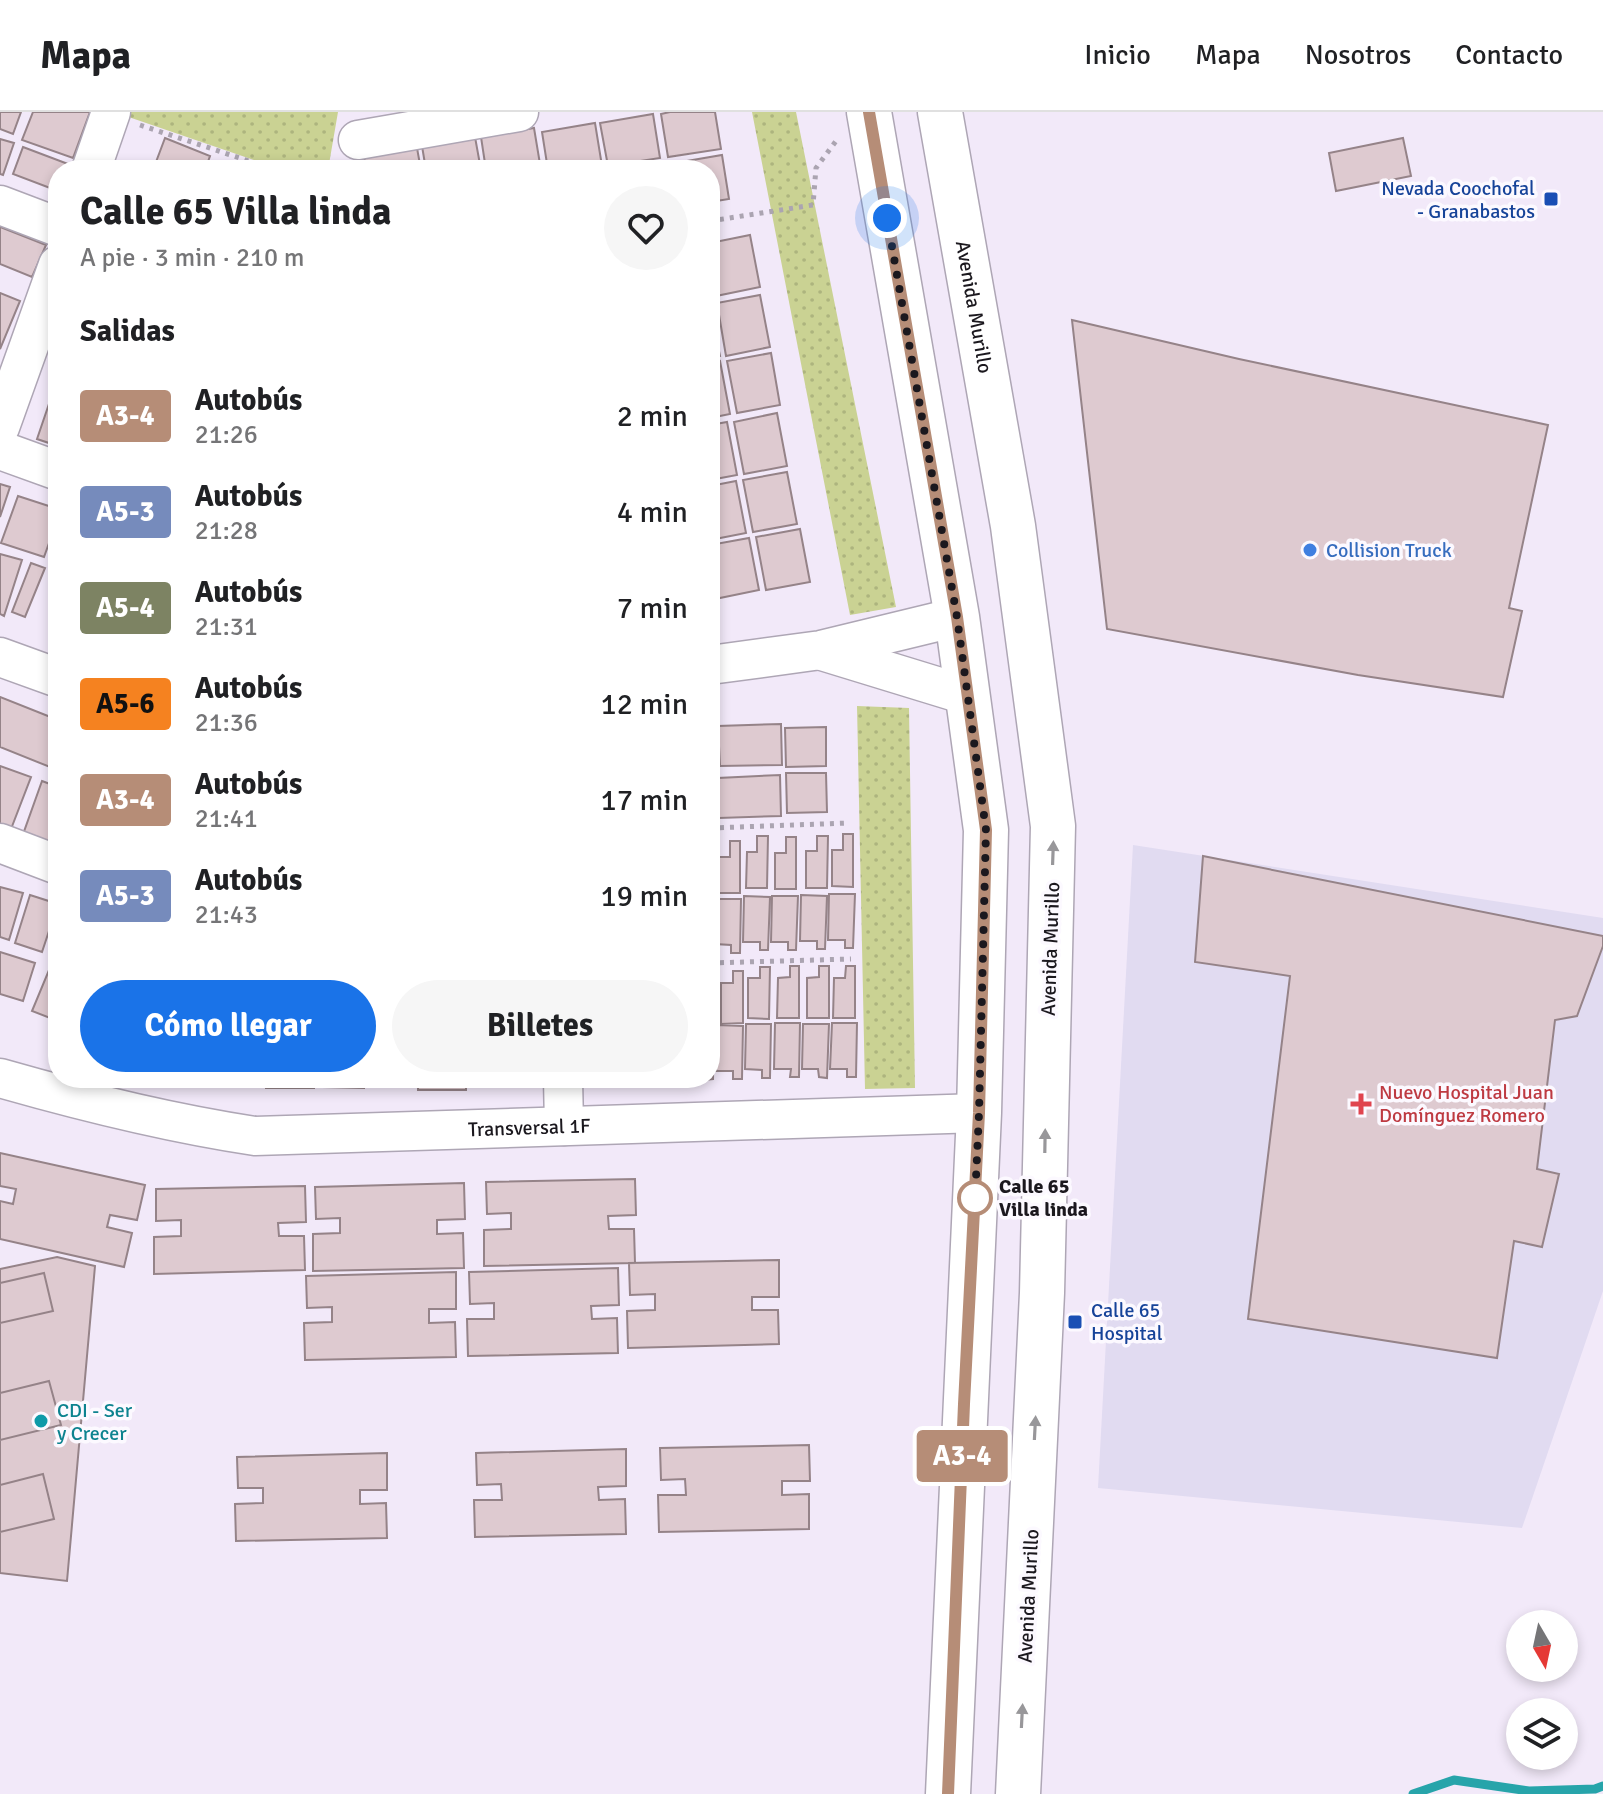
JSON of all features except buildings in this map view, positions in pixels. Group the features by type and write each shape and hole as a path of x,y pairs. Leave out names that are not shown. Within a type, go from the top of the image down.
{"main road":[{"name":"Avenida Murillo","path":"940,112 1013,526 1053,826 1042,1293 1018,1794"},
{"path":"870,119 957,617 986,830 979,1113 948,1794"}],"street":[{"path":"357,141 519,112"},
{"path":"94,160 110,114"},
{"path":"0,205 48,223"},
{"path":"0,427 48,293"},
{"path":"0,450 48,467"},
{"path":"720,664 821,650 957,617"},
{"path":"821,650 969,696"},
{"path":"0,657 48,674"},
{"path":"0,843 48,861"},
{"name":"Transversal 1F","path":"0,1078 48,1085"},
{"path":"563,1088 564,1126"},
{"name":"Transversal 1F","path":"87,1090 205,1129 255,1136 979,1113"}],"path":[{"path":"110,114 246,160"},
{"path":"720,219 813,205 816,168 840,136 870,119"},
{"path":"720,828 849,823"},
{"path":"720,963 851,959"}],"shaded area":[{"name":"Nuevo Hospital Juan Domínguez Romero","path":"1133,845 1603,918 1603,1291 1522,1528 1098,1488"}],"green space":[{"path":"114,112 338,112 330,160 254,160"},
{"path":"752,112 796,112 896,607 850,615"},
{"path":"857,706 909,708 915,1088 865,1089"}],"waterway":[{"path":"1413,1794 1454,1780 1529,1791 1595,1789 1603,1786"}],"bus line":[{"name":"A3-4","path":"869,112 957,617 986,830 979,1113 948,1794"}],"place":[{"name":"Nevada Coochofal - Granabastos","path":"1551,199"},
{"name":"Collision Truck","path":"1310,550"},
{"name":"Nuevo Hospital Juan Domínguez Romero","path":"1361,1104"},
{"name":"Calle 65 Villa linda","path":"975,1198"},
{"name":"Calle 65 Hospital","path":"1075,1322"},
{"name":"CDI - Ser y Crecer","path":"41,1421"}],"route":[{"path":"887,218 957,617 986,830 975,1198"}]}
